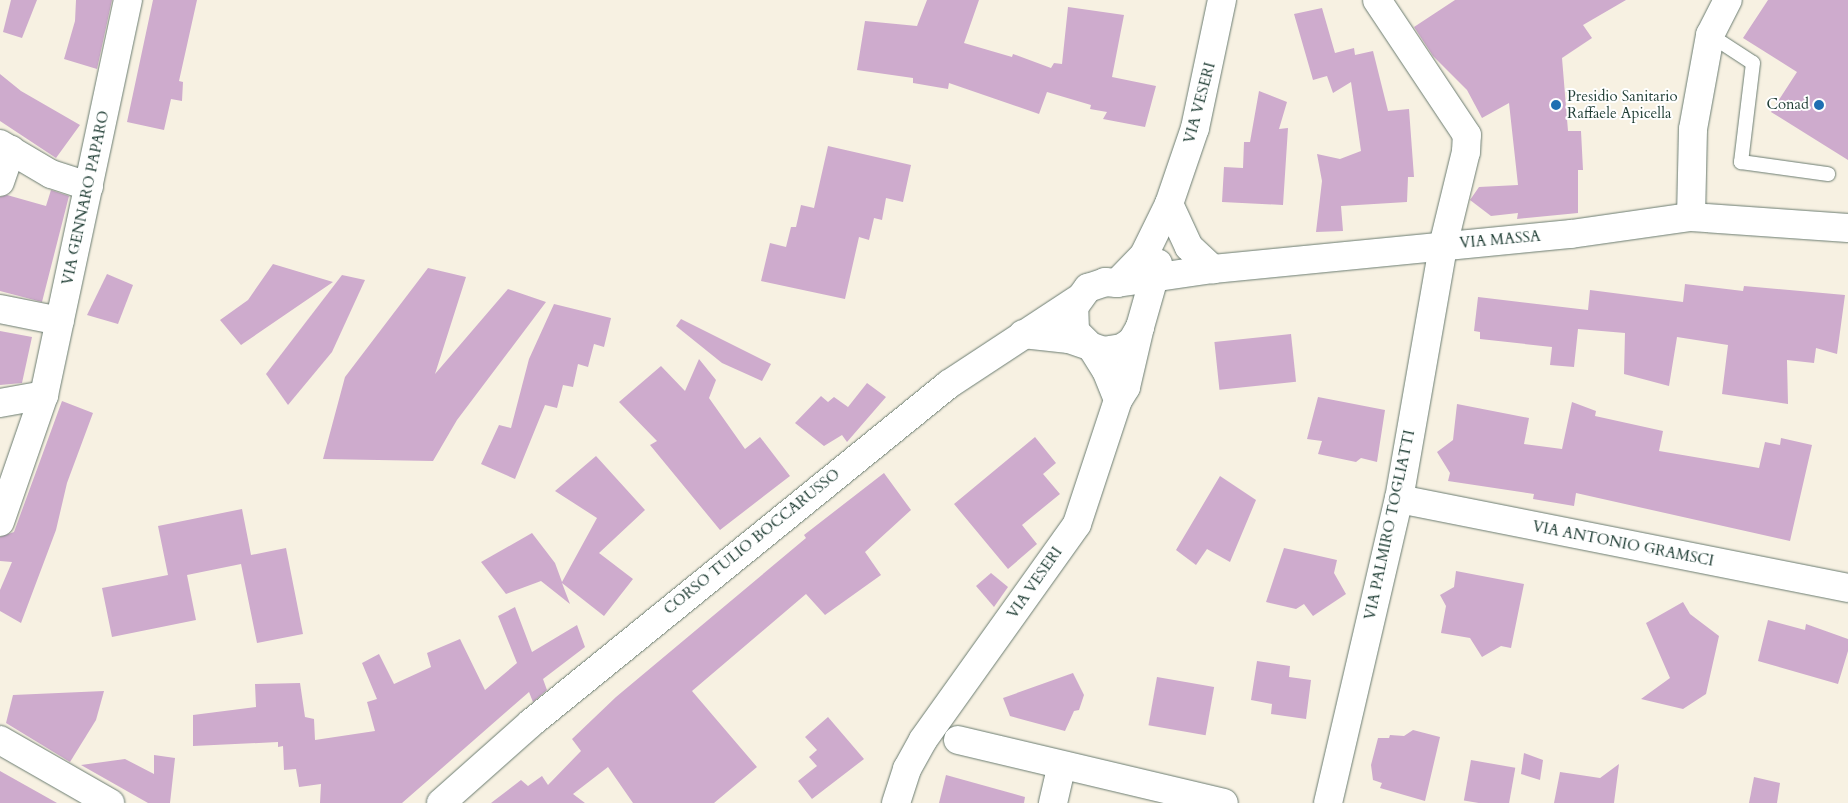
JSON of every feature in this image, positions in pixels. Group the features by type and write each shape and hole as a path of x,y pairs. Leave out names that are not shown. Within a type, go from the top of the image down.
{"street":[{"name":"VIA GENNARO PAPARO","path":"0,522 44,395 128,0"},
{"name":"VIA VESERI","path":"1117,284 1144,255 1169,204 1195,128 1222,0"},
{"name":"VIA PALMIRO TOGLIATTI","path":"1328,803 1399,499 1443,246 1466,152 1466,135 1377,0"},
{"path":"1691,217 1693,129 1710,34 1728,0"},
{"path":"0,182 5,147 51,174 89,186"},
{"path":"1169,204 1189,247 1213,269"},
{"name":"VIA VESERI","path":"896,803 907,769 923,740 1076,524 1118,400 1126,387 1134,361 1141,322 1152,279 1163,249 1169,204"},
{"name":"VIA MASSA","path":"1117,284 1213,269 1571,234 1691,217 1848,228"},
{"path":"1023,334 1069,339 1092,348 1103,351 1122,348 1132,341 1141,322 1132,292 1117,284 1093,285 1078,300 1072,319 1075,331 1092,348 1106,370 1118,400"},
{"name":"CORSO TULIO BOCCARUSSO","path":"441,803 531,723 949,384 1023,334 1078,300"},
{"path":"0,309 60,321"},
{"path":"0,403 44,395"},
{"name":"VIA ANTONIO GRAMSCI","path":"1399,499 1848,588"},
{"path":"0,740 110,803"},
{"path":"958,740 1060,767 1224,803"},
{"path":"1053,803 1060,767"}],"lane":[{"path":"1710,34 1753,63 1741,162 1828,174"}],"building":[{"path":"11,0 37,0 22,38 3,32"},
{"path":"76,0 112,0 97,69 64,59 75,21"},
{"path":"153,0 197,0 179,81 183,82 182,101 171,99 164,130 127,122"},
{"path":"927,0 979,0 964,43 1012,57 1013,54 1051,68 1054,63 1062,64 1068,7 1124,15 1112,77 1156,86 1145,127 1103,119 1107,112 1090,109 1091,105 1047,92 1039,114 949,83 948,89 913,83 913,78 857,70 865,21 917,26"},
{"path":"1455,0 1626,0 1583,25 1592,38 1562,58 1568,131 1581,131 1583,170 1578,170 1578,213 1517,219 1518,213 1491,216 1470,200 1479,187 1518,185 1509,103 1482,118 1467,90 1433,56 1414,27"},
{"path":"1768,0 1848,0 1848,160 1771,112 1797,72 1743,38"},
{"path":"1322,8 1335,53 1354,48 1355,55 1373,51 1388,111 1409,109 1414,177 1408,177 1407,202 1341,206 1343,231 1316,232 1322,181 1317,154 1340,159 1361,151 1351,82 1333,93 1327,76 1313,80 1294,14"},
{"path":"0,74 21,91 80,125 56,158 0,121"},
{"path":"1259,91 1287,102 1279,129 1288,128 1283,205 1222,202 1224,167 1243,168 1244,142 1250,142"},
{"path":"828,146 911,165 903,202 886,198 882,220 874,218 869,240 859,237 845,299 761,281 770,243 786,247 791,227 796,227 801,205 814,208"},
{"path":"51,190 69,196 42,302 0,291 0,197 7,195 46,206"},
{"path":"273,264 333,282 241,345 220,320 248,300"},
{"path":"428,268 466,277 435,374 508,289 546,302 457,420 433,461 323,459 345,377"},
{"path":"107,274 133,285 118,324 87,315"},
{"path":"342,275 365,280 332,352 288,405 266,374"},
{"path":"1685,284 1743,291 1744,286 1845,295 1837,354 1816,348 1814,363 1787,360 1788,404 1722,394 1728,345 1677,337 1669,386 1624,374 1625,333 1578,329 1574,367 1550,365 1552,347 1480,339 1480,332 1474,331 1478,297 1588,310 1590,290 1683,302"},
{"path":"554,304 611,318 604,347 594,344 588,367 578,364 573,387 563,385 557,408 545,405 515,479 481,464 499,425 511,428 529,359"},
{"path":"681,319 771,364 762,381 722,363 676,326"},
{"path":"0,331 32,337 22,383 0,385"},
{"path":"1291,334 1296,382 1219,390 1214,342"},
{"path":"699,359 716,380 709,398 745,449 760,437 790,476 720,530 650,445 657,441 619,402 661,366 685,391"},
{"path":"867,383 886,397 847,442 842,435 824,446 795,423 821,396 828,402 834,397 848,407"},
{"path":"1318,397 1385,410 1377,462 1361,458 1356,462 1318,454 1322,441 1307,439"},
{"path":"62,401 93,413 67,483 56,530 21,623 0,611 0,590 12,562 0,561 0,537 14,532"},
{"path":"1572,402 1596,411 1595,416 1663,431 1659,451 1759,468 1765,442 1780,445 1781,438 1812,445 1790,541 1576,493 1574,506 1533,499 1534,494 1448,481 1450,473 1437,452 1453,440 1457,404 1529,418 1524,444 1562,449"},
{"path":"1035,437 1056,463 1043,474 1060,494 1022,525 1037,544 1008,569 954,504"},
{"path":"596,456 645,510 599,553 633,579 604,616 562,583 570,604 541,581 506,594 481,562 532,533 555,563 562,582 597,518 555,491"},
{"path":"884,473 911,510 865,552 881,575 825,615 806,594 692,691 757,767 714,803 633,803 608,767 573,794 585,803 491,803 521,780 528,786 542,776 548,785 581,751 572,739 616,697 806,538 804,535"},
{"path":"1220,476 1256,500 1230,562 1207,549 1196,565 1176,550"},
{"path":"242,509 251,555 286,548 303,634 257,643 241,564 187,575 196,620 112,637 102,588 168,575 158,526"},
{"path":"1284,548 1337,560 1334,573 1346,594 1313,616 1304,604 1296,609 1266,602"},
{"path":"1456,571 1524,584 1511,648 1501,646 1482,657 1470,638 1441,633 1446,606 1440,595 1454,587"},
{"path":"991,573 1008,587 994,607 976,586"},
{"path":"1683,602 1690,614 1719,636 1706,694 1683,709 1641,699 1670,678 1646,623"},
{"path":"515,607 532,652 577,625 585,647 543,679 547,690 533,702 529,692 402,803 320,803 321,784 299,787 296,769 284,770 283,746 278,747 278,742 193,746 193,715 256,707 255,684 300,683 305,717 314,719 315,740 375,731 367,702 377,699 362,663 379,654 394,684 431,667 427,653 460,639 485,690 517,663 498,616"},
{"path":"1768,620 1805,630 1806,624 1848,639 1848,651 1838,684 1758,661"},
{"path":"1257,661 1290,666 1289,677 1311,680 1306,719 1271,714 1272,704 1251,700"},
{"path":"1073,673 1084,695 1079,710 1074,711 1065,731 1010,716 1003,698"},
{"path":"1157,677 1214,687 1206,735 1148,725"},
{"path":"104,691 96,720 70,762 6,723 13,695"},
{"path":"828,717 864,759 812,799 798,781 817,766 809,757 817,750 805,737"},
{"path":"1413,730 1440,737 1425,801 1380,788 1382,783 1373,780 1371,765 1378,738 1389,738 1390,735 1404,736"},
{"path":"1524,753 1543,760 1540,780 1521,774"},
{"path":"154,755 175,758 170,803 148,803 81,765 125,759 154,774"},
{"path":"1471,760 1515,768 1509,803 1479,803 1464,800"},
{"path":"1619,764 1614,803 1554,803 1560,772 1600,778"},
{"path":"0,771 57,803 0,803"},
{"path":"946,775 1025,797 1024,803 939,803"},
{"path":"1754,777 1780,783 1777,803 1749,803"}],"place":[{"name":"Presidio Sanitario Raffaele Apicella","path":"1556,105"},
{"name":"Conad","path":"1819,105"}]}
